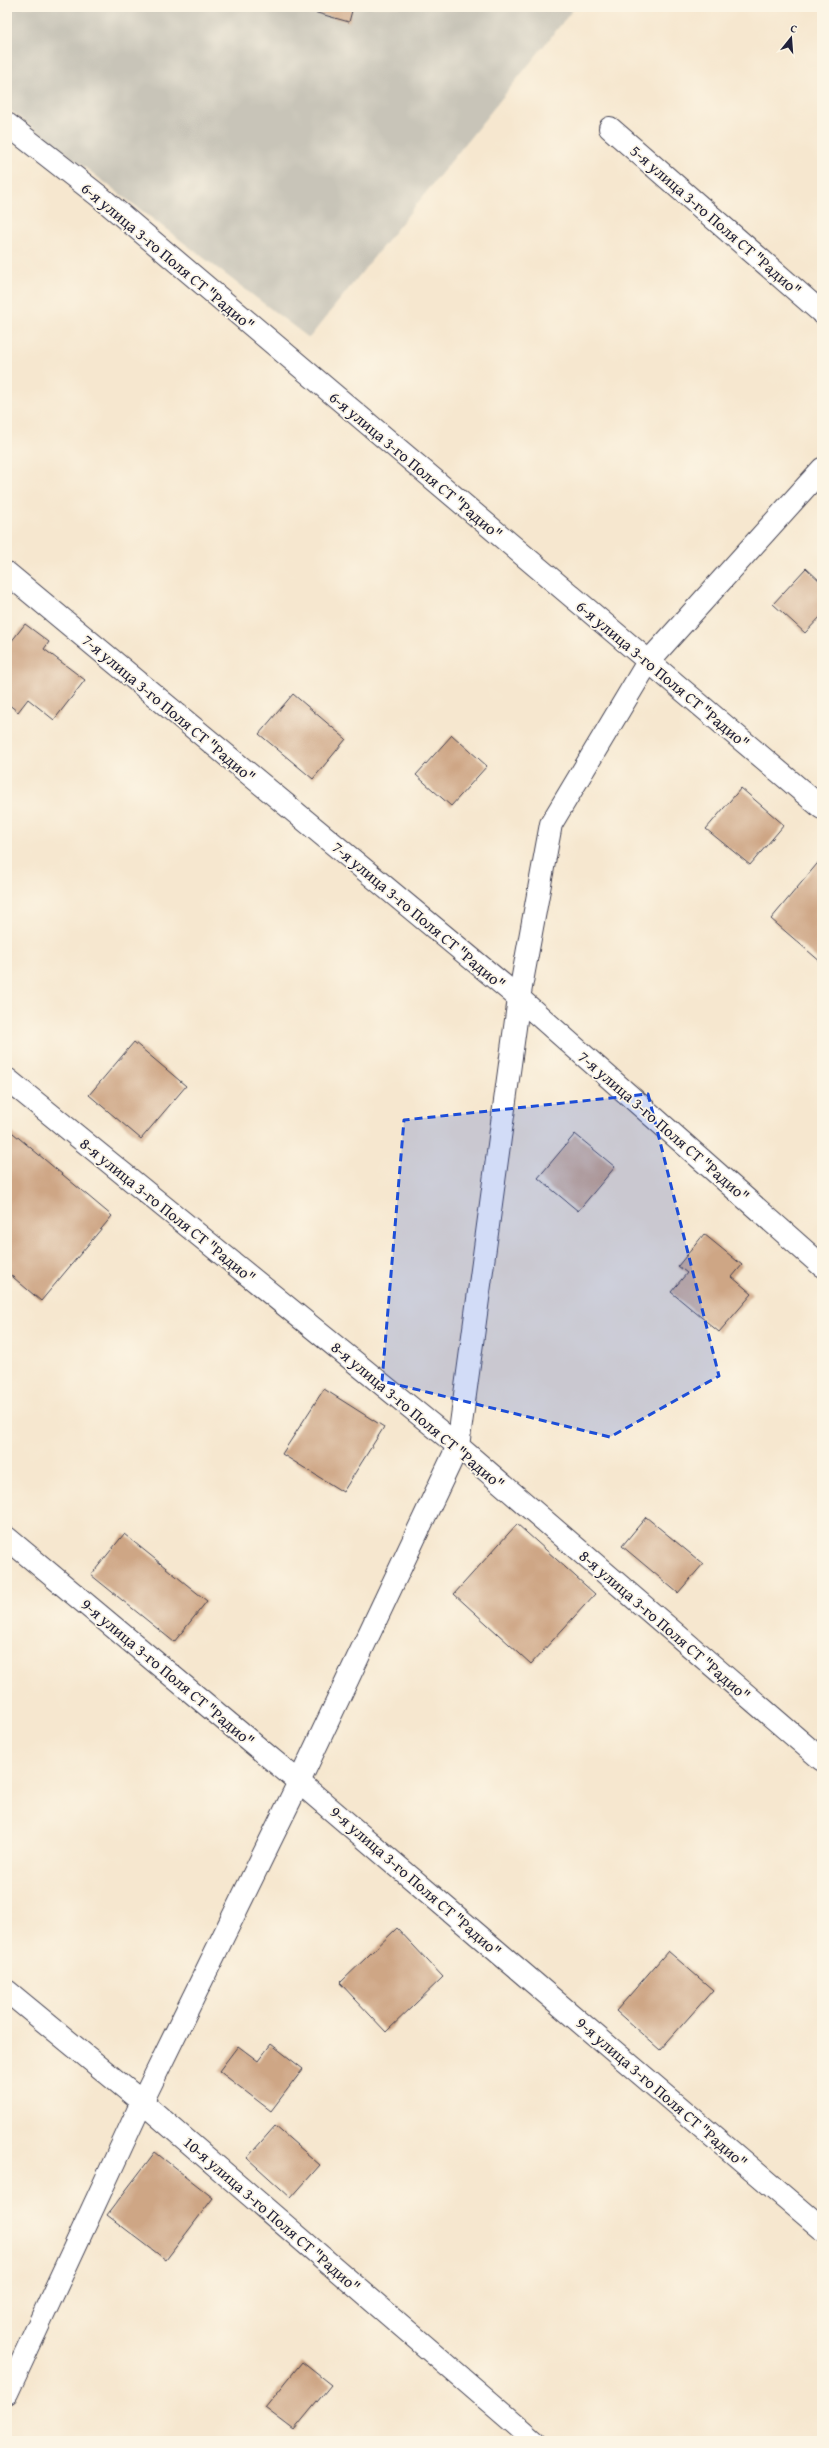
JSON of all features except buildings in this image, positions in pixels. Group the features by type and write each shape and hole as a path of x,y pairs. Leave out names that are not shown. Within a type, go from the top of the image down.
{"street":[{"name":"6-я улица 3-го Поля СТ \"Радио\"","path":"7,124 105,201 822,808"},
{"name":"5-я улица 3-го Поля СТ \"Радио\"","path":"610,128 822,312"},
{"path":"7,2393 142,2102 299,1782 458,1446 519,998 551,824 648,662 822,469"},
{"name":"7-я улица 3-го Поля СТ \"Радио\"","path":"7,573 519,998 822,1266"},
{"name":"8-я улица 3-го Поля СТ \"Радио\"","path":"7,1079 458,1446 822,1760"},
{"name":"9-я улица 3-го Поля СТ \"Радио\"","path":"7,1538 299,1782 822,2229"},
{"name":"10-я улица 3-го Поля СТ \"Радио\"","path":"7,1991 142,2102 535,2441"}],"highlighted area":[{"path":"648,1094 719,1376 610,1437 382,1381 404,1120"}],"shaded area":[{"path":"7,7 575,7 309,338 7,108"}]}
